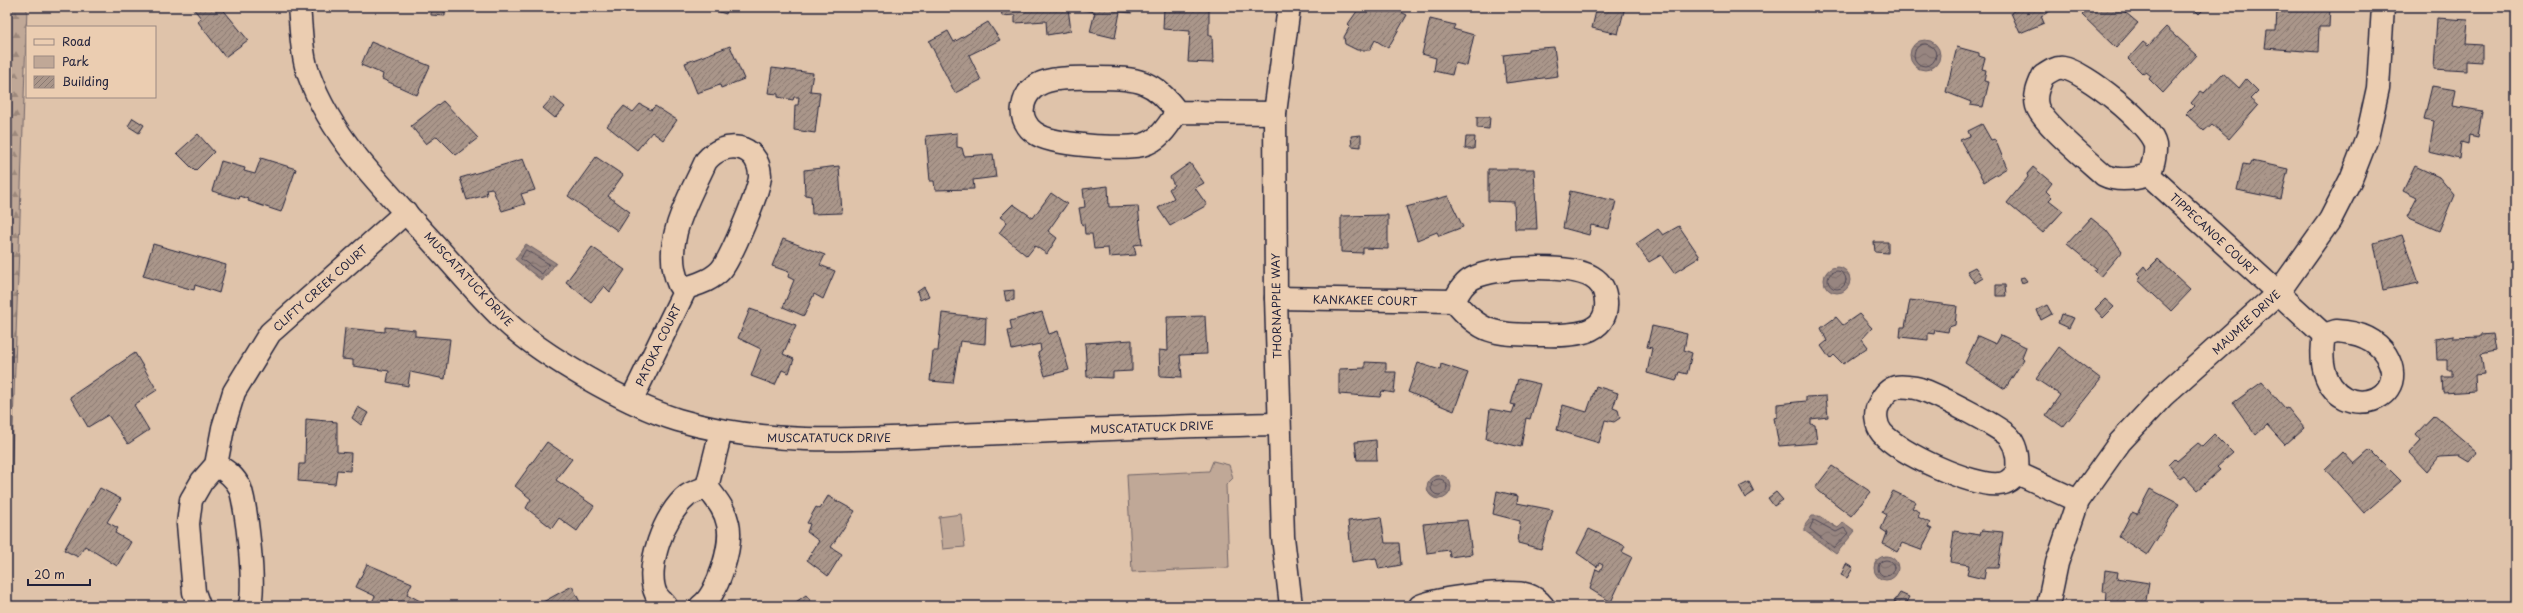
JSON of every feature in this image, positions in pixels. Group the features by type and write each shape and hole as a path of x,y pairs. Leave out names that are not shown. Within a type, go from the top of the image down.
{"street":[{"name":"MUSCATATUCK DRIVE","path":"299,7 306,64 329,118 352,150 503,319 566,365 631,401 676,419 721,431 762,437 803,439 887,438 1104,428 1278,424"},
{"name":"THORNAPPLE WAY","path":"1289,7 1275,113 1278,424 1283,537 1291,606"},
{"name":"MAUMEE DRIVE","path":"2048,606 2057,563 2078,501 2120,442 2163,396 2278,293 2330,220 2351,179 2367,138 2378,88 2383,7"},
{"path":"2061,68 2074,71 2087,78 2150,133 2154,145 2155,159 2149,175 2127,179 2110,178 2104,175 2049,123 2037,107 2036,98 2043,76 2061,68"},
{"path":"1067,78 1108,78 1136,80 1149,84 1166,97 1177,112 1166,130 1157,138 1143,145 1103,146 1058,143 1045,139 1034,133 1026,123 1022,112 1025,96 1034,86 1067,78"},
{"path":"1177,112 1275,113"},
{"path":"738,146 747,149 754,156 758,167 759,183 726,263 710,278 686,288 679,285 675,276 672,249 675,232 703,167 711,155 718,150 738,146"},
{"name":"TIPPECANOE COURT","path":"2149,175 2324,335"},
{"name":"CLIFTY CREEK COURT","path":"216,465 223,428 234,392 270,333 406,212"},
{"path":"1572,270 1583,272 1599,283 1605,290 1607,309 1605,317 1595,326 1577,334 1494,333 1473,322 1454,301 1460,289 1472,278 1494,271 1572,270"},
{"name":"PATOKA COURT","path":"631,401 686,288"},
{"name":"KANKAKEE COURT","path":"1276,298 1454,301"},
{"path":"1896,387 1920,389 2002,430 2010,438 2016,451 2017,473 2001,484 1977,483 1958,477 1891,442 1881,431 1877,423 1878,406 1888,392 1896,387"},
{"path":"707,488 721,431"},
{"path":"200,606 194,592 188,524 191,500 202,481 216,465 231,474 244,500 253,589 249,606"},
{"path":"2017,473 2078,501"},
{"path":"666,606 656,594 655,589 654,572 658,541 664,525 687,496 707,488"},
{"path":"701,606 712,596 718,583 724,564 729,526 723,508 707,488"},
{"path":"1420,606 1474,596 1520,593 1530,595 1543,606"}],"green space":[{"path":"7,7 27,7 26,26 7,606"},
{"path":"1213,461 1229,465 1233,478 1226,485 1229,568 1132,572 1127,475 1209,471"},
{"path":"961,514 965,547 943,549 939,517"}],"water":[{"path":"1925,40 1936,44 1940,55 1936,66 1925,70 1914,66 1910,55 1914,44"},
{"path":"526,244 556,263 542,281 515,259"},
{"path":"1837,267 1846,271 1850,280 1846,289 1837,293 1828,289 1824,280 1828,271"},
{"path":"1439,475 1448,478 1451,487 1448,496 1439,499 1430,496 1427,487 1430,478"},
{"path":"1812,516 1819,516 1838,528 1843,522 1855,531 1836,554 1805,531 1805,525"},
{"path":"1886,556 1894,560 1898,568 1894,576 1886,580 1878,576 1874,568 1878,560"}],"building":[{"path":"192,7 221,7 248,40 225,57 198,22 201,18"},
{"path":"431,7 445,7 445,16 431,15"},
{"path":"713,7 728,7 726,14 713,10"},
{"path":"1001,7 1053,7 1053,10 1068,8 1071,31 1047,35 1046,21 1015,23 1015,15 1002,16"},
{"path":"1083,7 1147,7 1147,10 1133,8 1132,13 1120,12 1115,38 1090,32 1095,12 1083,10"},
{"path":"1164,7 1209,7 1209,36 1212,36 1213,63 1188,62 1190,31 1163,29"},
{"path":"1360,7 1391,7 1407,15 1388,48 1375,40 1370,50 1357,50 1345,44 1344,37 1350,26 1348,24"},
{"path":"1597,7 1625,7 1618,34 1592,28"},
{"path":"2015,7 2058,7 2041,16 2044,23 2020,33 2011,13 2015,10"},
{"path":"2090,7 2119,7 2138,23 2116,48 2082,15"},
{"path":"2192,7 2206,7 2199,14"},
{"path":"2277,7 2330,7 2329,27 2319,27 2318,52 2265,48 2267,31 2276,31"},
{"path":"2437,18 2468,20 2466,44 2482,45 2482,62 2466,61 2466,71 2434,69"},
{"path":"1430,19 1455,25 1453,29 1474,35 1467,66 1455,63 1452,75 1434,71 1436,58 1422,54"},
{"path":"988,22 1000,40 969,55 981,80 955,93 929,41 948,31 954,42"},
{"path":"2166,27 2197,55 2163,93 2149,79 2151,76 2146,72 2143,74 2128,59 2143,42 2148,46"},
{"path":"371,42 430,66 417,95 382,79 383,74 361,65"},
{"path":"730,46 744,79 721,88 720,85 697,93 685,63"},
{"path":"1554,47 1558,76 1506,83 1503,55 1528,52 1528,49"},
{"path":"1957,47 1979,53 1979,56 1985,58 1982,69 1986,70 1984,81 1989,82 1983,107 1970,105 1971,102 1946,92"},
{"path":"772,68 813,73 810,91 820,92 815,133 794,130 795,105 798,105 799,97 794,97 793,100 778,97 778,94 768,93"},
{"path":"2223,73 2239,88 2246,79 2258,91 2250,99 2258,106 2229,139 2212,124 2204,131 2186,114 2194,106 2191,103 2201,91 2204,93"},
{"path":"2432,86 2456,90 2453,106 2482,111 2478,137 2469,135 2468,144 2461,142 2459,159 2429,152 2434,121 2424,119"},
{"path":"553,97 565,107 555,118 543,108"},
{"path":"443,101 478,138 456,155 437,136 426,144 411,126"},
{"path":"640,104 651,110 655,106 677,120 663,140 652,132 637,150 607,126 624,106 633,112"},
{"path":"1477,117 1490,117 1489,129 1477,128"},
{"path":"133,118 144,125 139,133 128,126"},
{"path":"1982,124 1991,140 1995,139 2007,168 1984,182 1960,140 1970,136 1968,131"},
{"path":"957,133 957,147 962,148 964,156 993,154 996,177 973,180 974,189 935,190 934,181 930,181 926,136"},
{"path":"198,134 214,152 195,171 177,153"},
{"path":"1361,135 1361,147 1352,146 1351,136"},
{"path":"1466,137 1475,137 1474,149 1465,149"},
{"path":"596,157 623,175 608,196 630,212 618,231 568,196"},
{"path":"261,158 296,169 281,212 248,201 249,199 240,196 239,199 212,191 221,161 245,168 244,171 255,174"},
{"path":"523,159 535,190 521,194 525,204 502,211 492,188 486,189 487,195 467,200 460,178"},
{"path":"2252,161 2288,169 2281,199 2237,190 2243,164 2250,165"},
{"path":"1190,163 1204,183 1195,188 1207,205 1170,226 1158,208 1174,198 1169,189 1174,185 1170,177"},
{"path":"839,166 842,213 812,214 811,196 805,195 804,170"},
{"path":"2415,166 2439,177 2454,195 2439,231 2407,217 2417,198 2403,191"},
{"path":"2033,167 2052,183 2046,191 2052,197 2049,200 2063,211 2043,233 2007,203 2028,177 2027,174"},
{"path":"1488,169 1534,169 1537,229 1515,229 1514,202 1488,201"},
{"path":"1108,186 1109,207 1138,206 1142,244 1134,245 1136,255 1109,257 1108,248 1094,249 1092,234 1085,234 1084,224 1082,225 1079,208 1085,207 1083,189"},
{"path":"1570,191 1616,201 1609,229 1591,225 1589,235 1563,228"},
{"path":"1051,193 1067,204 1048,231 1057,238 1047,254 1035,246 1027,256 999,233 1007,222 1000,217 1013,204 1033,218"},
{"path":"1448,196 1463,227 1439,236 1437,232 1417,240 1406,207"},
{"path":"1388,215 1388,249 1363,248 1363,253 1341,252 1341,216"},
{"path":"2091,218 2106,230 2122,251 2100,277 2094,271 2096,268 2067,244"},
{"path":"1679,226 1700,257 1674,273 1661,255 1649,262 1636,244 1658,229 1663,235"},
{"path":"2402,235 2419,283 2383,290 2374,243"},
{"path":"783,239 825,255 820,265 835,271 823,299 814,294 804,316 783,307 794,280 788,277 789,272 772,266"},
{"path":"1874,242 1888,242 1888,253 1875,252"},
{"path":"153,244 226,265 219,293 195,285 194,290 143,276"},
{"path":"592,247 625,270 610,292 604,286 591,302 566,282"},
{"path":"2158,259 2191,290 2171,311 2138,280 2141,278 2137,274 2144,266 2147,270"},
{"path":"1975,267 1983,278 1975,283 1967,271"},
{"path":"2024,277 2027,281 2022,283 2020,278"},
{"path":"1996,285 2005,285 2006,296 1996,296"},
{"path":"924,287 929,296 920,300 917,292"},
{"path":"1014,290 1014,300 1006,301 1004,291"},
{"path":"2105,299 2114,307 2103,318 2095,309"},
{"path":"1910,300 1957,306 1955,325 1949,327 1948,332 1935,330 1934,334 1928,333 1928,340 1900,337 1901,327 1905,327"},
{"path":"2047,305 2052,314 2041,320 2037,310"},
{"path":"750,309 796,325 783,354 794,359 789,373 782,370 775,385 751,376 761,349 738,338"},
{"path":"1042,312 1049,334 1058,331 1069,370 1045,376 1038,353 1041,351 1040,344 1012,350 1008,331 1012,330 1010,321"},
{"path":"942,313 986,318 985,344 960,341 953,383 930,381 933,351 938,351"},
{"path":"1859,314 1872,328 1862,339 1868,347 1843,364 1834,355 1830,359 1821,346 1827,341 1821,328 1836,317 1843,325"},
{"path":"2061,314 2074,318 2069,328 2058,323"},
{"path":"1205,316 1207,354 1180,355 1182,377 1160,376 1159,350 1168,351 1167,317"},
{"path":"1652,326 1687,334 1684,350 1692,353 1687,374 1679,372 1676,381 1647,373 1652,348 1647,347"},
{"path":"385,327 415,330 415,336 450,339 445,379 410,372 408,386 387,382 389,371 353,366 353,360 342,359 345,328 385,332"},
{"path":"2493,334 2496,351 2481,354 2484,374 2475,375 2476,391 2443,393 2442,377 2452,377 2452,370 2447,370 2447,360 2437,360 2436,338 2453,335 2453,338 2480,337 2480,335"},
{"path":"2001,335 2026,347 2022,357 2024,359 2005,389 1965,363 1978,336 1996,344"},
{"path":"1132,340 1132,371 1113,372 1113,378 1087,377 1085,343"},
{"path":"2059,347 2101,379 2063,427 2046,415 2060,395 2036,379"},
{"path":"135,353 157,390 134,405 149,430 128,444 108,415 88,427 70,397"},
{"path":"1365,362 1386,363 1386,372 1396,372 1394,393 1382,391 1380,397 1339,394 1339,369 1365,368"},
{"path":"1418,363 1440,370 1441,364 1468,373 1454,411 1408,392"},
{"path":"1518,379 1540,384 1530,419 1526,418 1521,447 1486,439 1490,409 1512,413 1515,405 1511,404"},
{"path":"2262,382 2285,408 2287,407 2304,428 2285,445 2267,425 2256,435 2233,403"},
{"path":"1596,386 1618,393 1613,408 1618,410 1620,418 1614,422 1605,420 1599,443 1557,430 1563,405 1587,412"},
{"path":"1826,396 1828,417 1811,419 1811,424 1815,425 1817,443 1779,446 1774,418 1777,417 1777,404 1806,401 1806,397"},
{"path":"358,407 368,413 361,425 352,418"},
{"path":"2434,415 2477,452 2469,462 2459,456 2439,457 2427,472 2409,453 2421,440 2416,434"},
{"path":"306,419 337,422 337,452 351,453 350,471 337,470 335,484 298,481 299,464 305,464"},
{"path":"2214,434 2233,453 2217,467 2220,470 2197,490 2184,476 2180,479 2169,465 2175,459 2177,461 2198,443 2202,446"},
{"path":"1376,440 1377,460 1357,460 1355,442"},
{"path":"547,442 572,459 556,480 594,506 577,531 559,518 552,528 526,508 531,499 515,486"},
{"path":"2370,450 2401,481 2364,513 2325,469 2343,452 2354,464"},
{"path":"1832,466 1871,492 1851,516 1815,488"},
{"path":"1749,482 1754,492 1745,498 1739,487"},
{"path":"100,488 121,499 107,522 118,528 115,533 131,542 117,566 85,546 78,557 64,550"},
{"path":"2150,489 2179,504 2147,555 2119,537 2132,512 2137,514"},
{"path":"1497,491 1518,496 1517,503 1553,510 1541,549 1518,543 1520,521 1493,514"},
{"path":"1893,491 1916,502 1912,508 1920,512 1918,517 1930,523 1928,527 1932,529 1921,550 1902,543 1897,552 1883,544 1887,533 1881,529 1887,515 1882,512"},
{"path":"1776,492 1783,500 1774,506 1768,498"},
{"path":"828,496 855,511 831,547 842,554 828,576 807,560 819,541 807,532 810,524 807,523 816,507 820,509"},
{"path":"1381,517 1385,543 1399,543 1401,565 1379,569 1376,558 1352,562 1348,521"},
{"path":"1467,520 1472,554 1450,557 1449,550 1427,553 1423,524"},
{"path":"1589,529 1625,546 1622,552 1632,557 1611,602 1590,589 1596,569 1600,571 1603,565 1599,563 1597,567 1577,553"},
{"path":"1982,530 2003,532 1998,568 1986,568 1984,579 1967,575 1969,565 1950,562 1954,531 1980,535"},
{"path":"367,564 412,583 407,594 420,601 418,606 370,606 375,596 356,587"},
{"path":"1846,564 1853,568 1847,578 1841,575"},
{"path":"2105,570 2118,572 2117,578 2149,583 2145,606 2106,606 2107,592 2103,592"},
{"path":"572,586 582,606 545,606 543,602"},
{"path":"1900,593 1909,597 1904,606 1894,602"},
{"path":"806,595 815,606 790,606"}]}
